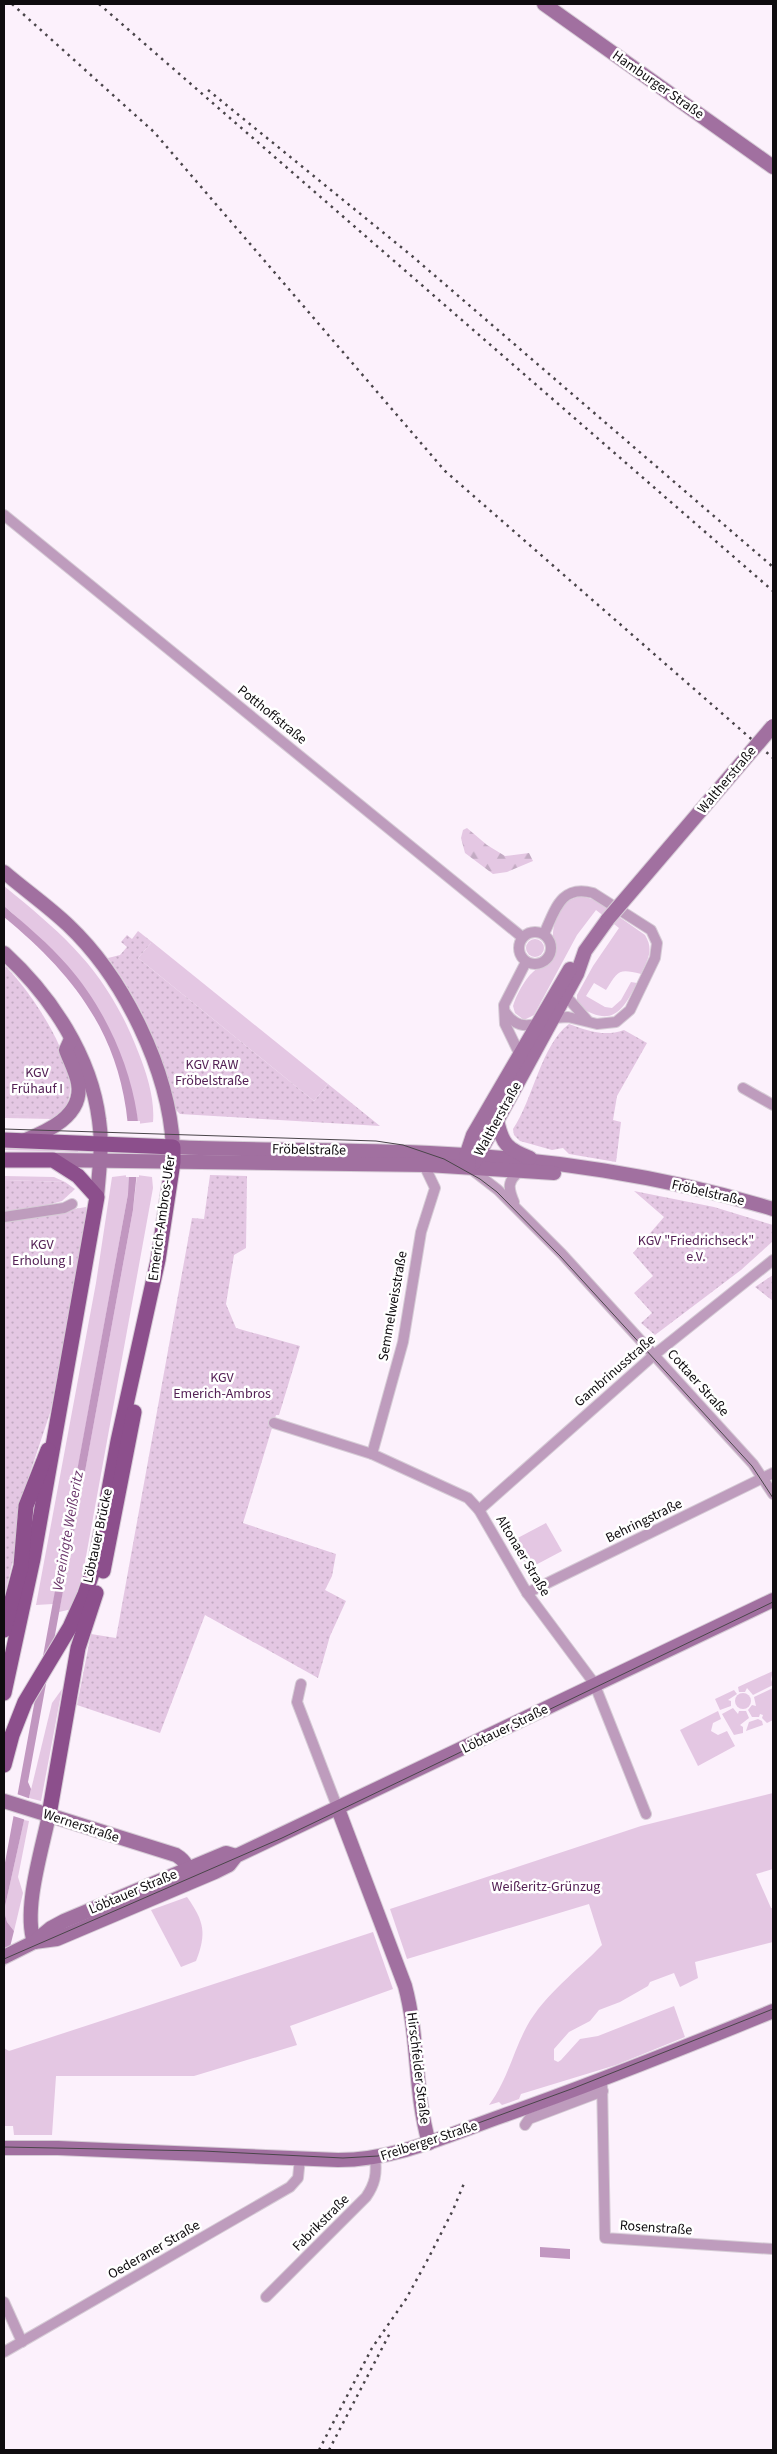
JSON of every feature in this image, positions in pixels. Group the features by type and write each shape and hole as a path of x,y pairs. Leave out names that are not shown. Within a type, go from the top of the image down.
{"main road":[{"name":"Hamburger Straße","path":"544,4 773,167"},
{"name":"Waltherstraße","path":"471,1160 476,1129 569,970 586,951 608,919 773,726"},
{"name":"Emerich-Ambros-Ufer","path":"4,872 68,925 110,977 147,1039 165,1092 173,1155 158,1260 138,1351"},
{"name":"Waltherstraße","path":"471,1160 497,1120 566,996 586,951"},
{"path":"4,953 39,990 71,1039 83,1064 94,1096 106,1152 33,1559 4,1693"},
{"path":"23,1141 56,1126 69,1113 74,1103 78,1084 66,1050 71,1039"},
{"path":"497,1120 504,1143 517,1153 541,1162"},
{"name":"Fröbelstraße","path":"4,1140 106,1152 424,1165 471,1160 520,1171 612,1174"},
{"name":"Fröbelstraße","path":"4,1160 53,1160 106,1152"},
{"name":"Fröbelstraße","path":"173,1155 541,1162 567,1165 710,1192 773,1209"},
{"path":"53,1160 78,1176 97,1197"},
{"path":"34,1942 30,1929 30,1907 43,1813 78,1648 106,1563 139,1390 138,1351"},
{"name":"Löbtauer Brücke","path":"4,1765 16,1724 26,1702 70,1627 89,1583 97,1553 138,1351"},
{"path":"4,1630 21,1566 26,1506 41,1464 55,1438"},
{"name":"Löbtauer Straße","path":"34,1942 57,1939 188,1876 229,1865 236,1856 773,1600"},
{"name":"Wernerstraße","path":"4,1801 158,1851 167,1852 184,1860 188,1876"},
{"name":"Hirschfelder Straße","path":"338,1809 405,1986 413,2016 420,2104 429,2143"},
{"path":"158,1851 173,1876 188,1876"},
{"name":"Löbtauer Straße","path":"9,1954 34,1942 57,1924 173,1876"},
{"name":"Freiberger Straße","path":"4,2148 58,2148 338,2160 375,2158 429,2143 603,2086 773,2011"}],"street":[{"name":"Potthoffstraße","path":"4,515 522,937"},
{"path":"544,934 564,897 578,890 593,893 646,927 655,936 658,950 630,1010 616,1022 608,1024 568,1017 553,1018"},
{"path":"532,931 544,934 550,943 550,954 547,959 537,964 526,962 519,953 519,942 522,937 532,931"},
{"path":"520,1055 505,1024 505,1012 508,996 526,962"},
{"path":"566,996 588,1021"},
{"path":"505,1012 509,1018 522,1026 539,1023"},
{"path":"743,1088 773,1105"},
{"name":"Cottaer Straße","path":"471,1160 768,1475 773,1494"},
{"name":"Semmelweisstraße","path":"372,1454 403,1342 421,1232 435,1188 424,1165"},
{"name":"Cottaer Straße","path":"516,1208 508,1189 509,1183 520,1171"},
{"path":"4,1217 64,1208 72,1204"},
{"name":"Gambrinusstraße","path":"479,1510 654,1354 773,1260"},
{"name":"Altonaer Straße","path":"274,1423 372,1454 468,1498 479,1510 527,1593 595,1686 646,1814"},
{"name":"Behringstraße","path":"527,1593 768,1475"},
{"path":"301,1684 296,1702 338,1809"},
{"path":"526,2125 529,2119 603,2086"},
{"name":"Rosenstraße","path":"603,2086 605,2238 773,2249"},
{"name":"Oederaner Straße","path":"4,2352 290,2187 298,2178 300,2158"},
{"name":"Fabrikstraße","path":"266,2297 366,2198 373,2186 376,2174 375,2158"},
{"path":"4,2302 22,2342"}],"green space":[{"path":"467,828 487,845 505,856 529,853 533,861 507,872 493,874 465,853 461,838 463,830"},
{"path":"4,886 67,941 100,979 114,1001 127,1026 145,1070 152,1096 153,1122 137,1124 137,1115 127,1080 104,1022 74,975 31,930 4,906"},
{"path":"582,896 595,900 645,935 650,950 641,974 623,971 616,975 606,990 594,983 586,996 605,1007 612,1008 621,1000 631,982 637,983 626,1003 613,1014 606,1016 598,1015 588,1012 577,1005 577,995 593,966 619,928 596,910 577,935 534,1015 524,1020 515,1013 513,1006 518,993 530,975 551,959 554,950 553,929 560,910 569,901"},
{"name":"KGV RAW Fröbelstraße","path":"138,931 152,942 138,958 314,1101 328,1084 380,1126 180,1114 176,1110 165,1068 142,1013 121,976 108,958 120,955 127,947 121,942 127,935 132,939"},
{"path":"535,939 541,942 544,948 541,954 535,957 529,954 526,948 529,942"},
{"path":"152,942 328,1084 314,1101 138,958"},
{"name":"KGV Frühauf I","path":"4,965 29,994 43,1015 56,1038 65,1061 70,1083 68,1102 57,1116 4,1114"},
{"path":"569,1024 589,1031 603,1033 624,1030 647,1043 617,1096 613,1120 621,1122 616,1162 569,1154 563,1148 552,1150 520,1141 514,1135 513,1129 520,1117 544,1059 559,1033"},
{"path":"4,1114 55,1115 53,1119 4,1118"},
{"path":"4,1146 78,1147 78,1152 4,1150"},
{"path":"128,1175 128,1194 53,1604 36,1605 96,1283 112,1177"},
{"path":"137,1175 152,1177 153,1188 83,1573 72,1609 59,1612 133,1210"},
{"name":"KGV Emerich-Ambros","path":"210,1175 247,1176 246,1248 234,1255 226,1304 236,1328 300,1346 279,1415 276,1415 243,1523 336,1554 332,1576 325,1590 346,1601 330,1636 318,1678 205,1615 160,1733 77,1705 91,1634 116,1638 192,1218 204,1219"},
{"path":"4,1176 54,1177 65,1182 4,1180"},
{"path":"4,1180 65,1182 75,1189 62,1201 34,1209 4,1214"},
{"name":"KGV \"Friedrichseck\" e.V.","path":"634,1191 714,1207 773,1225 773,1241 741,1270 655,1335 641,1323 652,1313 634,1293 653,1276 633,1253 664,1217"},
{"name":"KGV Erholung I","path":"86,1207 87,1214 51,1410 22,1497 14,1556 4,1599 4,1221"},
{"path":"773,1275 773,1301 755,1287"},
{"path":"546,1523 562,1551 528,1569 512,1541"},
{"path":"773,1671 771,1679 773,1685 753,1695 747,1688 745,1692 739,1692 738,1687"},
{"path":"773,1688 773,1720 767,1723 762,1718 763,1715 760,1714 759,1717 752,1717 748,1710 752,1705 756,1706 754,1697"},
{"path":"62,1689 41,1801 29,1798 52,1703"},
{"path":"734,1690 737,1694 728,1700 731,1701 731,1706 720,1710 715,1699"},
{"path":"743,1693 749,1695 751,1701 749,1707 743,1709 737,1707 735,1701 737,1695"},
{"path":"733,1708 738,1714 739,1711 746,1711 749,1718 740,1725 743,1727 743,1733 734,1735 722,1714"},
{"path":"718,1711 721,1719 713,1723 711,1731 718,1735 727,1731 735,1746 698,1766 680,1730"},
{"path":"758,1719 762,1721 763,1725 746,1731 749,1722"},
{"name":"Weißeritz-Grünzug","path":"773,1793 773,1869 756,1874 771,1908 773,1908 773,1942 695,1962 698,1978 680,1987 674,1973 650,1982 648,1986 620,2002 599,2010 590,2021 569,2032 554,2049 554,2060 558,2062 561,2060 580,2039 598,2036 674,2006 685,2037 616,2065 521,2094 519,2099 502,2105 499,2102 489,2105 501,2086 522,2036 534,2014 552,1993 602,1945 589,1904 407,1959 390,1909 641,1826"},
{"path":"24,1820 29,1821 18,1877 23,1893 14,1931 7,1922 4,1911"},
{"path":"187,1897 200,1920 202,1943 196,1961 181,1967 151,1910"},
{"path":"373,1932 393,1989 290,2026 297,2045 194,2076 56,2076 52,2135 14,2135 13,2126 4,2126 4,2048 9,2051"}],"water":[{"name":"Vereinigte Weißeritz","path":"4,906 45,942 68,966 81,982 113,1035 128,1074 137,1114 138,1162 133,1210 28,1782 31,1789 4,1911 4,1868 128,1194 129,1152 126,1109 120,1079 111,1051 99,1025 67,978 48,957 4,917"},
{"path":"4,1911 7,1922 14,1931 4,1971"},
{"path":"540,2247 570,2249 570,2259 540,2257"}],"pier":[{"path":"124,1121 140,1121 139,1177 126,1177"},
{"path":"14,1793 31,1799 26,1820 10,1815"}],"tram line":[{"path":"4,1129 376,1141 403,1145 444,1159 480,1179 497,1192 560,1256 752,1466 773,1498"},
{"path":"4,1959 282,1838 773,1602"},
{"path":"4,2147 203,2151 343,2158 378,2156 429,2141 574,2088 773,2009"}],"railway":[{"path":"12,4 154,132 445,471 773,758"},
{"path":"99,4 773,591"},
{"path":"208,90 412,256 773,567"},
{"path":"319,2450 372,2348 406,2299 428,2259 453,2210 465,2181"},
{"path":"329,2450 391,2331"}]}
